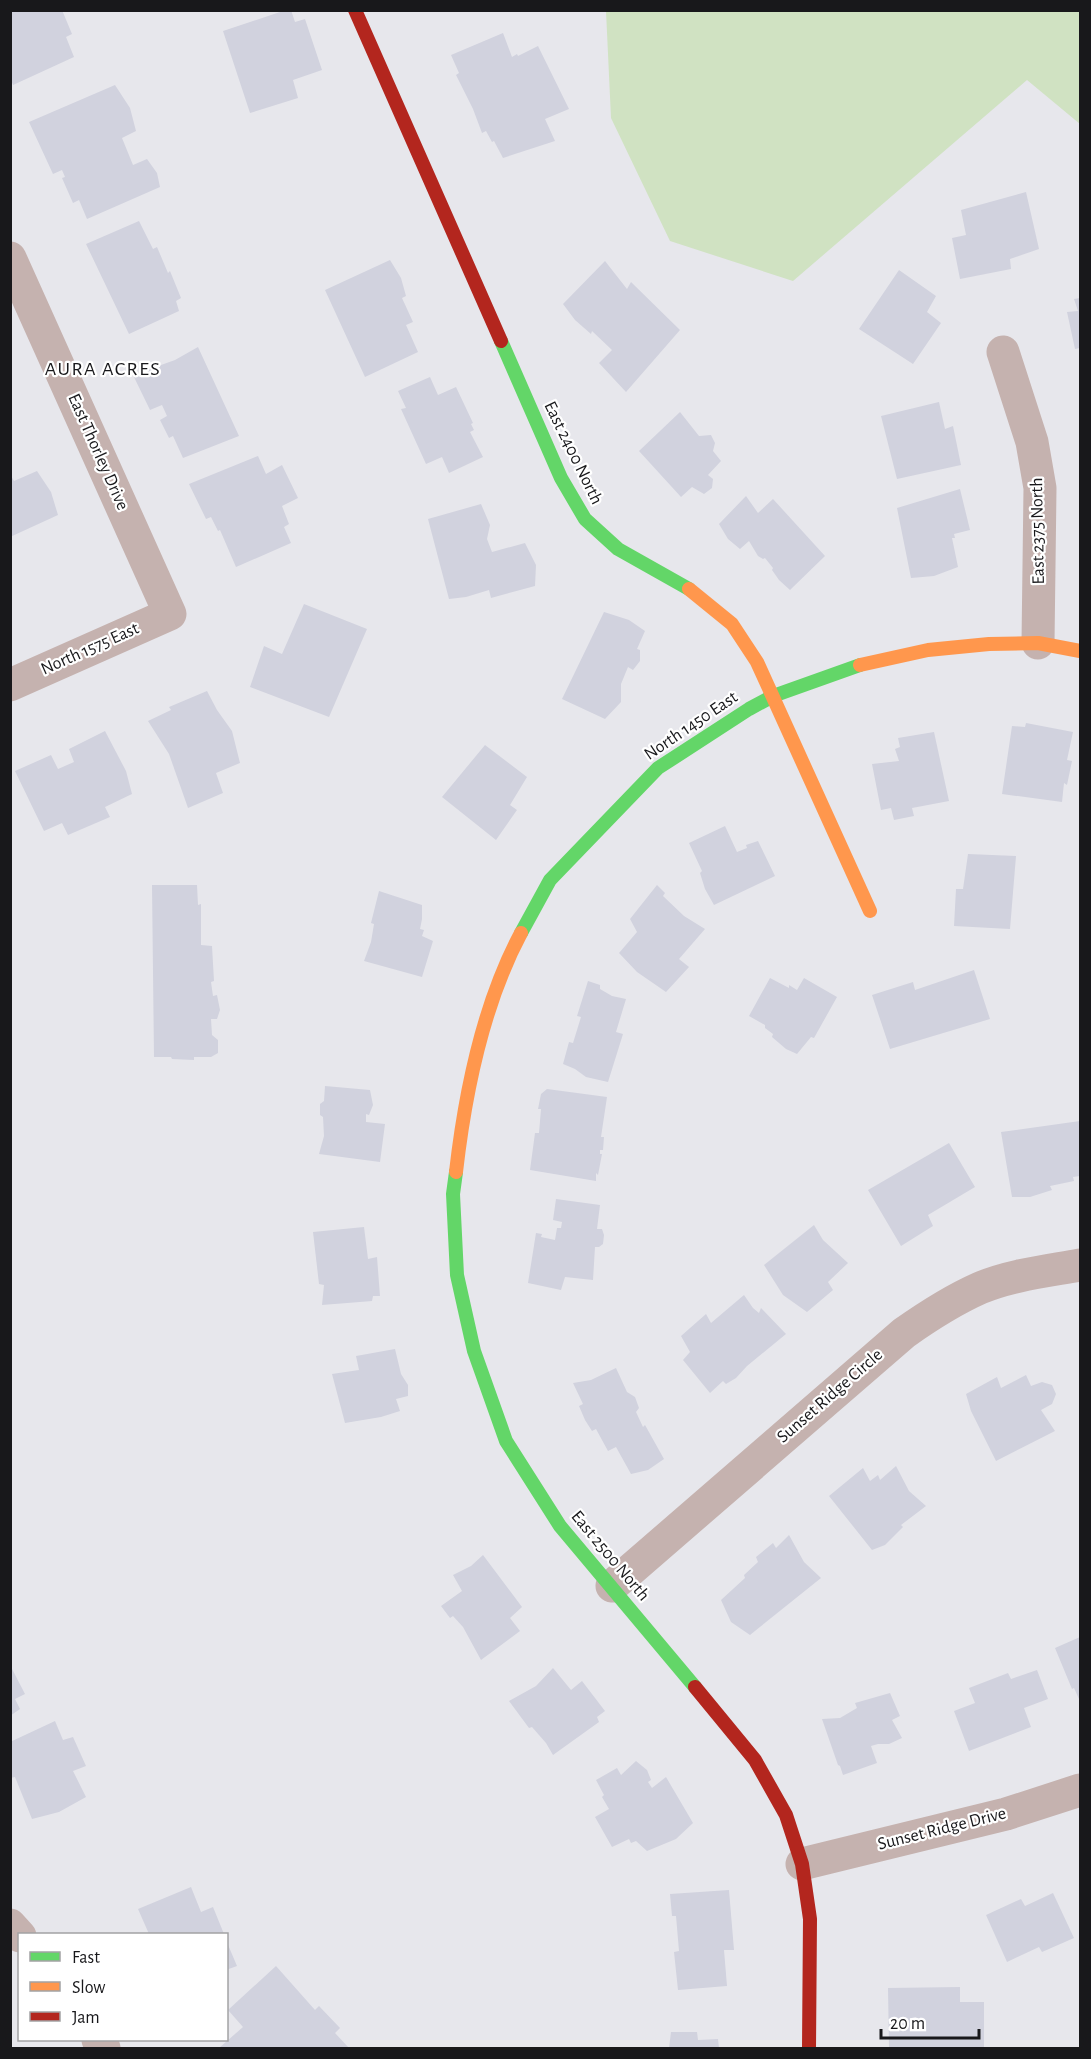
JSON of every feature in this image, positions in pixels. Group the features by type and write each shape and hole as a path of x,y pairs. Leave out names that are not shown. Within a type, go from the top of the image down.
{"street":[{"name":"East 2400 North","path":"356,10 561,478 585,519 618,549 695,592 732,624 757,662 870,911"},
{"name":"East Thorley Drive","path":"10,258 170,614"},
{"name":"East 2375 North","path":"1003,352 1032,442 1040,488 1038,643"},
{"name":"North 1575 East","path":"10,685 170,614"},
{"name":"North 1450 East","path":"475,1058 494,993 513,950 550,880 658,768 773,696 858,665 928,650 988,644 1038,643 1080,651"},
{"name":"East 2500 North","path":"475,1058 462,1120 453,1194 457,1275 474,1351 506,1441 560,1526 755,1760 786,1815 802,1864 810,1919 809,2049"},
{"name":"Sunset Ridge Circle","path":"612,1586 904,1333 946,1304 982,1287 1030,1274 1080,1265"},
{"name":"Sunset Ridge Drive","path":"802,1864 1006,1814 1080,1790"}],"green space":[{"path":"606,11 1080,11 1080,124 1027,80 793,281 670,241 611,118"}],"building":[{"path":"10,10 62,10 72,34 66,37 74,57 13,85 10,78"},
{"path":"291,10 295,22 305,19 322,70 293,80 298,98 250,113 223,31"},
{"path":"503,33 512,57 538,46 569,109 545,119 555,141 503,158 486,131 482,133 456,75 459,73 451,55"},
{"path":"115,85 130,108 136,131 122,138 133,165 147,159 157,173 160,187 87,219 79,200 73,203 62,178 65,177 62,170 53,174 29,122"},
{"path":"1026,192 1039,249 1010,259 1011,269 960,279 952,238 966,235 961,210"},
{"path":"139,221 153,249 157,247 181,298 176,301 179,311 129,334 86,244"},
{"path":"390,260 401,278 406,296 402,298 413,322 406,325 418,352 365,377 325,290"},
{"path":"605,261 627,289 631,282 680,330 626,392 599,363 612,350 592,331 591,334 575,320 563,304"},
{"path":"899,270 936,296 927,312 941,323 913,364 859,329"},
{"path":"1080,298 1080,348 1075,349 1067,312 1078,311 1074,299"},
{"path":"198,347 239,436 183,458 173,436 169,438 160,420 167,416 162,405 150,410 133,375 175,360"},
{"path":"430,377 438,395 456,387 473,423 471,424 474,430 470,432 483,457 449,473 442,457 426,464 401,409 406,408 398,391"},
{"path":"939,402 945,429 953,426 961,465 897,479 881,416"},
{"path":"680,412 699,436 711,435 715,443 713,451 721,461 708,475 713,479 712,488 704,494 692,487 681,497 639,451"},
{"path":"258,456 266,474 282,465 298,498 282,506 289,524 284,527 291,543 236,567 220,530 218,531 211,517 206,519 189,484"},
{"path":"37,471 51,492 58,515 10,537 10,474 14,481"},
{"path":"960,489 970,530 954,534 955,538 952,538 958,567 934,576 911,578 897,508"},
{"path":"746,496 758,513 773,499 825,556 790,590 779,580 765,558 758,556 749,541 740,549 728,539 719,524"},
{"path":"481,504 490,525 487,539 492,552 525,543 536,565 535,586 491,598 489,590 449,599 428,519"},
{"path":"304,604 367,629 329,717 250,687 264,646 282,654"},
{"path":"604,612 629,620 645,631 637,649 640,650 640,661 633,670 628,667 621,684 621,702 605,719 562,699"},
{"path":"207,691 232,731 240,763 216,773 223,793 188,808 169,754 148,721 171,710 169,707"},
{"path":"1026,723 1073,732 1067,760 1072,761 1067,785 1064,783 1062,802 1002,794 1012,726 1025,727"},
{"path":"105,731 126,771 132,794 105,807 110,817 68,835 62,823 44,831 15,771 51,755 58,769 74,762 69,749"},
{"path":"934,732 949,801 912,808 914,816 894,820 891,808 881,810 872,764 899,761 895,749 900,747 898,738"},
{"path":"485,745 527,777 510,805 517,810 496,840 442,797"},
{"path":"725,826 737,852 747,848 746,845 758,841 775,876 714,905 705,889 700,873 702,871 689,843"},
{"path":"968,854 1016,856 1010,929 954,926 956,889 963,889"},
{"path":"152,885 197,885 198,905 201,904 201,945 212,946 214,981 211,982 213,996 217,995 220,1010 217,1019 211,1019 212,1035 218,1040 218,1053 211,1057 194,1057 194,1060 154,1057"},
{"path":"657,885 665,893 663,896 684,916 705,929 679,959 689,967 666,992 637,972 619,953 637,932 630,919"},
{"path":"379,891 422,905 420,929 424,930 422,936 433,941 422,977 364,961 371,942 374,924 371,923"},
{"path":"974,970 990,1019 890,1049 872,995 913,982 915,990"},
{"path":"770,978 797,990 804,978 837,997 814,1038 811,1037 797,1054 786,1049 772,1037 773,1034 765,1028 765,1025 749,1016"},
{"path":"588,981 600,985 600,989 612,996 626,999 616,1032 623,1034 608,1082 586,1077 563,1064 569,1042 573,1043 581,1017 577,1016"},
{"path":"325,1086 370,1090 373,1105 369,1115 366,1114 366,1122 385,1124 380,1162 319,1154 324,1136 320,1104 324,1101"},
{"path":"547,1089 607,1097 601,1137 604,1137 603,1150 600,1150 602,1154 596,1181 530,1170 535,1133 539,1133 541,1109 538,1109 541,1094"},
{"path":"1080,1121 1080,1176 1073,1177 1074,1181 1050,1186 1052,1190 1030,1197 1012,1197 1001,1132"},
{"path":"949,1143 975,1187 928,1215 933,1226 901,1246 868,1190"},
{"path":"556,1199 600,1205 597,1229 602,1229 604,1235 603,1244 595,1247 593,1280 565,1277 561,1290 528,1283 536,1233 542,1234 541,1237 555,1240 557,1228 561,1228 562,1222 553,1220"},
{"path":"814,1225 823,1240 848,1263 828,1282 833,1290 807,1312 783,1295 764,1265"},
{"path":"364,1227 368,1259 377,1257 380,1296 373,1296 372,1301 322,1305 324,1285 319,1284 313,1232"},
{"path":"744,1295 753,1308 759,1313 761,1308 786,1334 736,1378 726,1384 723,1381 710,1393 683,1360 690,1352 681,1336 706,1314 711,1323"},
{"path":"395,1349 401,1374 408,1385 408,1396 396,1399 400,1411 381,1417 345,1423 332,1374 359,1370 356,1356"},
{"path":"616,1368 627,1392 635,1397 639,1408 636,1412 643,1427 645,1425 664,1459 648,1470 631,1474 616,1447 608,1451 596,1429 592,1431 579,1406 583,1404 573,1383 591,1380"},
{"path":"1026,1375 1031,1386 1042,1382 1052,1385 1056,1394 1052,1404 1041,1410 1055,1431 996,1461 971,1411 966,1394 997,1377 1001,1388"},
{"path":"896,1466 909,1491 926,1506 901,1525 903,1527 885,1545 872,1550 829,1496 863,1468 870,1481 878,1475 880,1480"},
{"path":"789,1535 804,1562 821,1578 750,1635 731,1622 721,1600 745,1578 744,1575 758,1562 756,1557 773,1543 776,1548"},
{"path":"483,1555 522,1607 510,1618 520,1631 481,1660 463,1627 453,1616 450,1618 441,1606 462,1591 453,1575 471,1566"},
{"path":"1080,1637 1079,1699 1074,1688 1072,1689 1055,1648"},
{"path":"10,1665 25,1694 15,1699 20,1709 10,1716"},
{"path":"553,1668 571,1690 582,1681 605,1711 597,1717 599,1722 553,1755 546,1743 532,1727 529,1728 509,1701 536,1686"},
{"path":"1037,1670 1048,1699 1024,1708 1031,1727 969,1751 954,1711 975,1703 969,1688 1008,1673 1011,1679"},
{"path":"890,1693 900,1716 892,1720 902,1738 889,1744 871,1746 877,1763 843,1775 822,1719 840,1718 857,1708 855,1703"},
{"path":"55,1721 63,1740 73,1737 86,1766 73,1771 86,1797 59,1812 32,1819 15,1777 10,1778 10,1742"},
{"path":"636,1761 647,1770 651,1780 648,1782 652,1788 666,1777 693,1823 676,1839 647,1851 636,1841 631,1843 629,1839 612,1847 595,1817 609,1809 596,1780 617,1768 621,1775"},
{"path":"191,1887 201,1912 213,1907 224,1933 149,1933 138,1909"},
{"path":"729,1890 734,1950 724,1950 727,1986 678,1990 674,1952 679,1951 676,1916 672,1916 670,1894"},
{"path":"1053,1893 1074,1938 1042,1952 1039,1947 1007,1962 986,1915 1021,1899 1025,1906"},
{"path":"228,1945 237,1966 228,1969"},
{"path":"276,1966 315,2010 319,2006 340,2028 335,2033 349,2048 219,2048 243,2027 228,2010"},
{"path":"960,1987 960,2002 984,2002 984,2048 889,2048 888,1988"},
{"path":"671,2032 697,2032 698,2040 718,2039 719,2048 669,2048"}],"traffic: fast":[{"path":"501,341 561,478 585,519 618,549 689,589"},
{"path":"521,933 550,880 658,768 773,696 860,665"},
{"path":"456,1172 453,1194 457,1275 474,1351 506,1441 560,1526 695,1687"}],"traffic: slow":[{"path":"689,589 732,624 757,662 870,911"},
{"path":"860,665 928,650 989,644 1038,643 1080,651"},
{"path":"456,1172 471,1080 486,1019 496,989 521,933"}],"traffic: jam":[{"path":"355,10 501,341"},
{"path":"695,1687 755,1760 786,1815 802,1864 810,1919 809,2048"}],"district":[{"name":"AURA ACRES","path":"103,369"}]}
